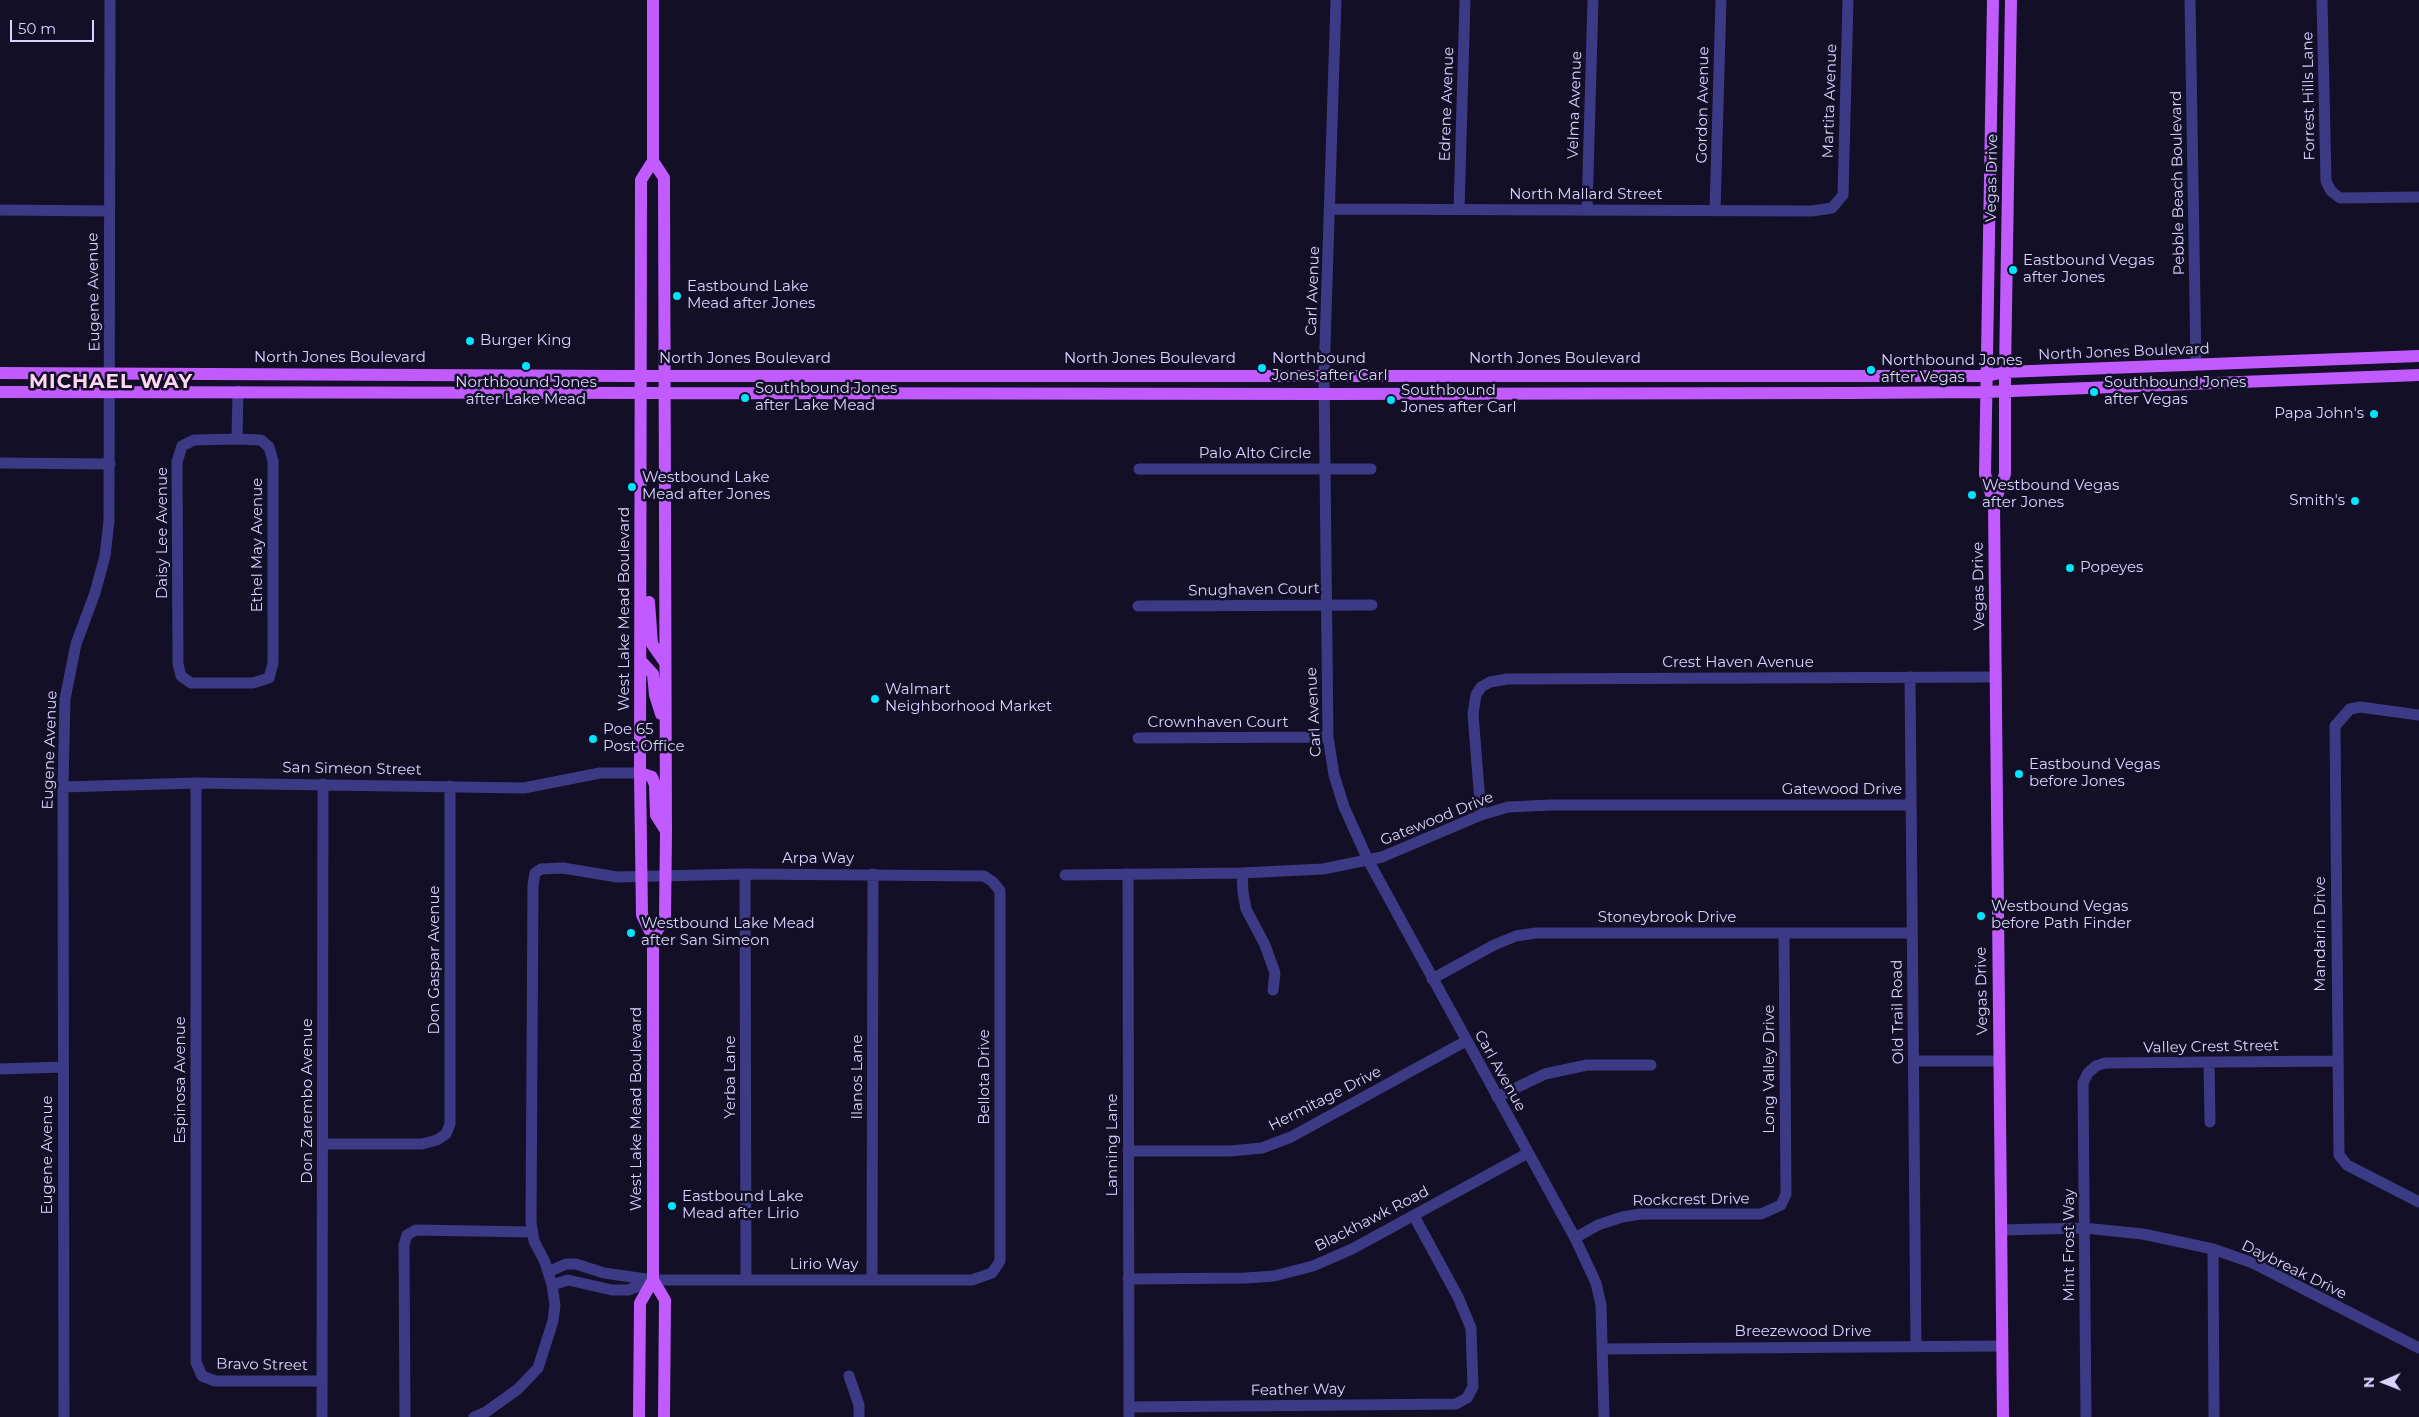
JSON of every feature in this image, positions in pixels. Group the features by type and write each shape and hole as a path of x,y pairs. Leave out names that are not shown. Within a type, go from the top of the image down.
{"main road":[{"name":"West Lake Mead Boulevard","path":"639,1417 640,1303 653,1280 653,937 642,915 640,660 641,180 653,161 653,0"},
{"name":"Vegas Drive","path":"1993,0 1985,474 1994,504 2002,1417"},
{"name":"Vegas Drive","path":"1994,504 2006,474 2004,391 2011,0"},
{"name":"West Lake Mead Boulevard","path":"653,161 664,178 666,832 665,918 653,937"},
{"name":"North Jones Boulevard","path":"0,373 323,373 641,376 1986,376 2005,372 2419,356"},
{"path":"2308,361 2309,379"},
{"path":"2153,385 2196,365"},
{"path":"323,373 323,392"},
{"path":"0,392 1654,394 1986,392 2419,374"},
{"path":"917,393 924,389 940,386 980,385 992,375"},
{"path":"977,394 1001,384 1042,383 1060,375"},
{"path":"1654,376 1654,394"},
{"path":"641,572 649,593 652,644 664,661"},
{"path":"640,660 653,674 655,695 665,726"},
{"path":"640,773 652,777 656,785 656,814 666,832"},
{"name":"West Lake Mead Boulevard","path":"653,1280 665,1300 664,1417"}],"street":[{"name":"Eugene Avenue","path":"64,1417 63,787 65,699 76,644 95,592 105,556 109,521 110,0"},
{"name":"Carl Avenue","path":"1336,0 1331,209 1324,376 1328,737 1334,775 1344,808 1368,860 1575,1238 1596,1283 1601,1304 1604,1417"},
{"name":"Edrene Avenue","path":"1459,210 1465,0"},
{"name":"Velma Avenue","path":"1587,210 1593,0"},
{"name":"Gordon Avenue","path":"1716,211 1721,0"},
{"name":"Martita Avenue","path":"1839,201 1843,195 1848,0"},
{"name":"Pebble Beach Boulevard","path":"2190,0 2196,365"},
{"name":"Forrest Hills Lane","path":"2322,0 2326,181 2331,191 2340,198 2419,197"},
{"name":"North Mallard Street","path":"1331,209 1812,211 1832,208 1839,201"},
{"path":"0,210 109,211"},
{"path":"237,438 238,391"},
{"name":"Daisy Lee Avenue","path":"237,438 194,440 182,446 177,462 178,664 181,676 191,683 253,683 269,678"},
{"name":"Ethel May Avenue","path":"237,438 261,440 269,447 273,461 273,663 269,678"},
{"path":"0,463 110,464"},
{"name":"Palo Alto Circle","path":"1139,469 1371,469"},
{"name":"Snughaven Court","path":"1138,606 1372,605"},
{"name":"Old Trail Road","path":"1910,677 1916,1346"},
{"name":"Crest Haven Avenue","path":"1480,815 1473,714 1476,695 1481,687 1490,682 1507,679 1996,677"},
{"name":"Mandarin Drive","path":"2419,715 2360,707 2350,709 2335,726 2336,1061 2339,1155 2347,1165 2419,1202"},
{"name":"Crownhaven Court","path":"1138,738 1328,737"},
{"name":"San Simeon Street","path":"63,787 196,783 524,788 600,773 640,773"},
{"name":"Espinosa Avenue","path":"196,783 196,1362 202,1376"},
{"name":"Don Zarembo Avenue","path":"322,1417 324,1144 323,784"},
{"name":"Don Gaspar Avenue","path":"324,1144 422,1144 437,1140 446,1134 450,1124 450,786"},
{"name":"Gatewood Drive","path":"1065,875 1323,869 1382,857 1480,815 1508,807 1551,805 1911,805"},
{"name":"Arpa Way","path":"532,1232 532,971 535,873 541,869 563,868 617,877 745,874 984,876 993,882"},
{"path":"1242,872 1246,909 1265,945 1274,972 1273,990"},
{"name":"Yerba Lane","path":"745,874 746,1280"},
{"name":"Ilanos Lane","path":"872,1280 873,874"},
{"name":"Lanning Lane","path":"1128,874 1129,1412"},
{"name":"Bellota Drive","path":"992,1273 1000,1261 1000,891 993,882"},
{"name":"Stoneybrook Drive","path":"1432,979 1494,945 1516,936 1536,933 1912,933"},
{"name":"Long Valley Drive","path":"1780,1205 1786,1194 1784,933"},
{"name":"Hermitage Drive","path":"1128,1151 1230,1151 1262,1148 1291,1137 1466,1041"},
{"path":"1914,1061 1999,1061"},
{"name":"Valley Crest Street","path":"2088,1073 2096,1066 2106,1063 2336,1061"},
{"path":"2209,1062 2210,1122"},
{"path":"1497,1097 1545,1074 1578,1067 1652,1065"},
{"path":"0,1069 63,1067"},
{"name":"Mint Frost Way","path":"2086,1417 2084,1083 2088,1073"},
{"name":"Blackhawk Road","path":"1128,1279 1246,1278 1274,1276 1313,1266 1414,1216 1528,1153"},
{"name":"Rockcrest Drive","path":"1575,1238 1598,1225 1622,1217 1641,1214 1761,1214 1780,1205"},
{"name":"Feather Way","path":"1129,1412 1456,1404 1467,1398 1473,1387 1471,1328 1458,1297 1414,1216"},
{"name":"Daybreak Drive","path":"2001,1230 2084,1228 2144,1234 2213,1249 2253,1263 2419,1348"},
{"path":"405,1417 404,1246 407,1235 416,1230 532,1232 552,1285 555,1305 553,1321 538,1368 518,1389 478,1416"},
{"path":"2213,1249 2214,1417"},
{"path":"548,1272 566,1264 576,1264 604,1274 653,1280"},
{"name":"Lirio Way","path":"653,1280 972,1280 992,1273"},
{"path":"552,1285 568,1280 612,1290 628,1290 653,1280"},
{"name":"Breezewood Drive","path":"1603,1349 2002,1346"},
{"name":"Bravo Street","path":"202,1376 215,1381 322,1381"},
{"path":"849,1376 859,1405 859,1417"}],"place":[{"name":"Eastbound Vegas after Jones","path":"2013,270"},
{"name":"Eastbound Lake Mead after Jones","path":"677,296"},
{"name":"Burger King","path":"470,341"},
{"name":"Northbound Jones after Lake Mead","path":"526,366"},
{"name":"Northbound Jones after Carl","path":"1262,368"},
{"name":"Northbound Jones after Vegas","path":"1871,370"},
{"name":"Southbound Jones after Vegas","path":"2094,392"},
{"name":"Southbound Jones after Lake Mead","path":"745,398"},
{"name":"Southbound Jones after Carl","path":"1391,400"},
{"name":"Papa John's","path":"2374,414"},
{"name":"Westbound Lake Mead after Jones","path":"632,487"},
{"name":"Westbound Vegas after Jones","path":"1972,495"},
{"name":"Smith's","path":"2355,501"},
{"name":"Popeyes","path":"2070,568"},
{"name":"Walmart Neighborhood Market","path":"875,699"},
{"name":"Poe 65 Post Office","path":"593,739"},
{"name":"Eastbound Vegas before Jones","path":"2019,774"},
{"name":"Westbound Vegas before Path Finder","path":"1981,916"},
{"name":"Westbound Lake Mead after San Simeon","path":"631,933"},
{"name":"Eastbound Lake Mead after Lirio","path":"672,1206"}],"district":[{"name":"MICHAEL WAY","path":"111,382"}]}
